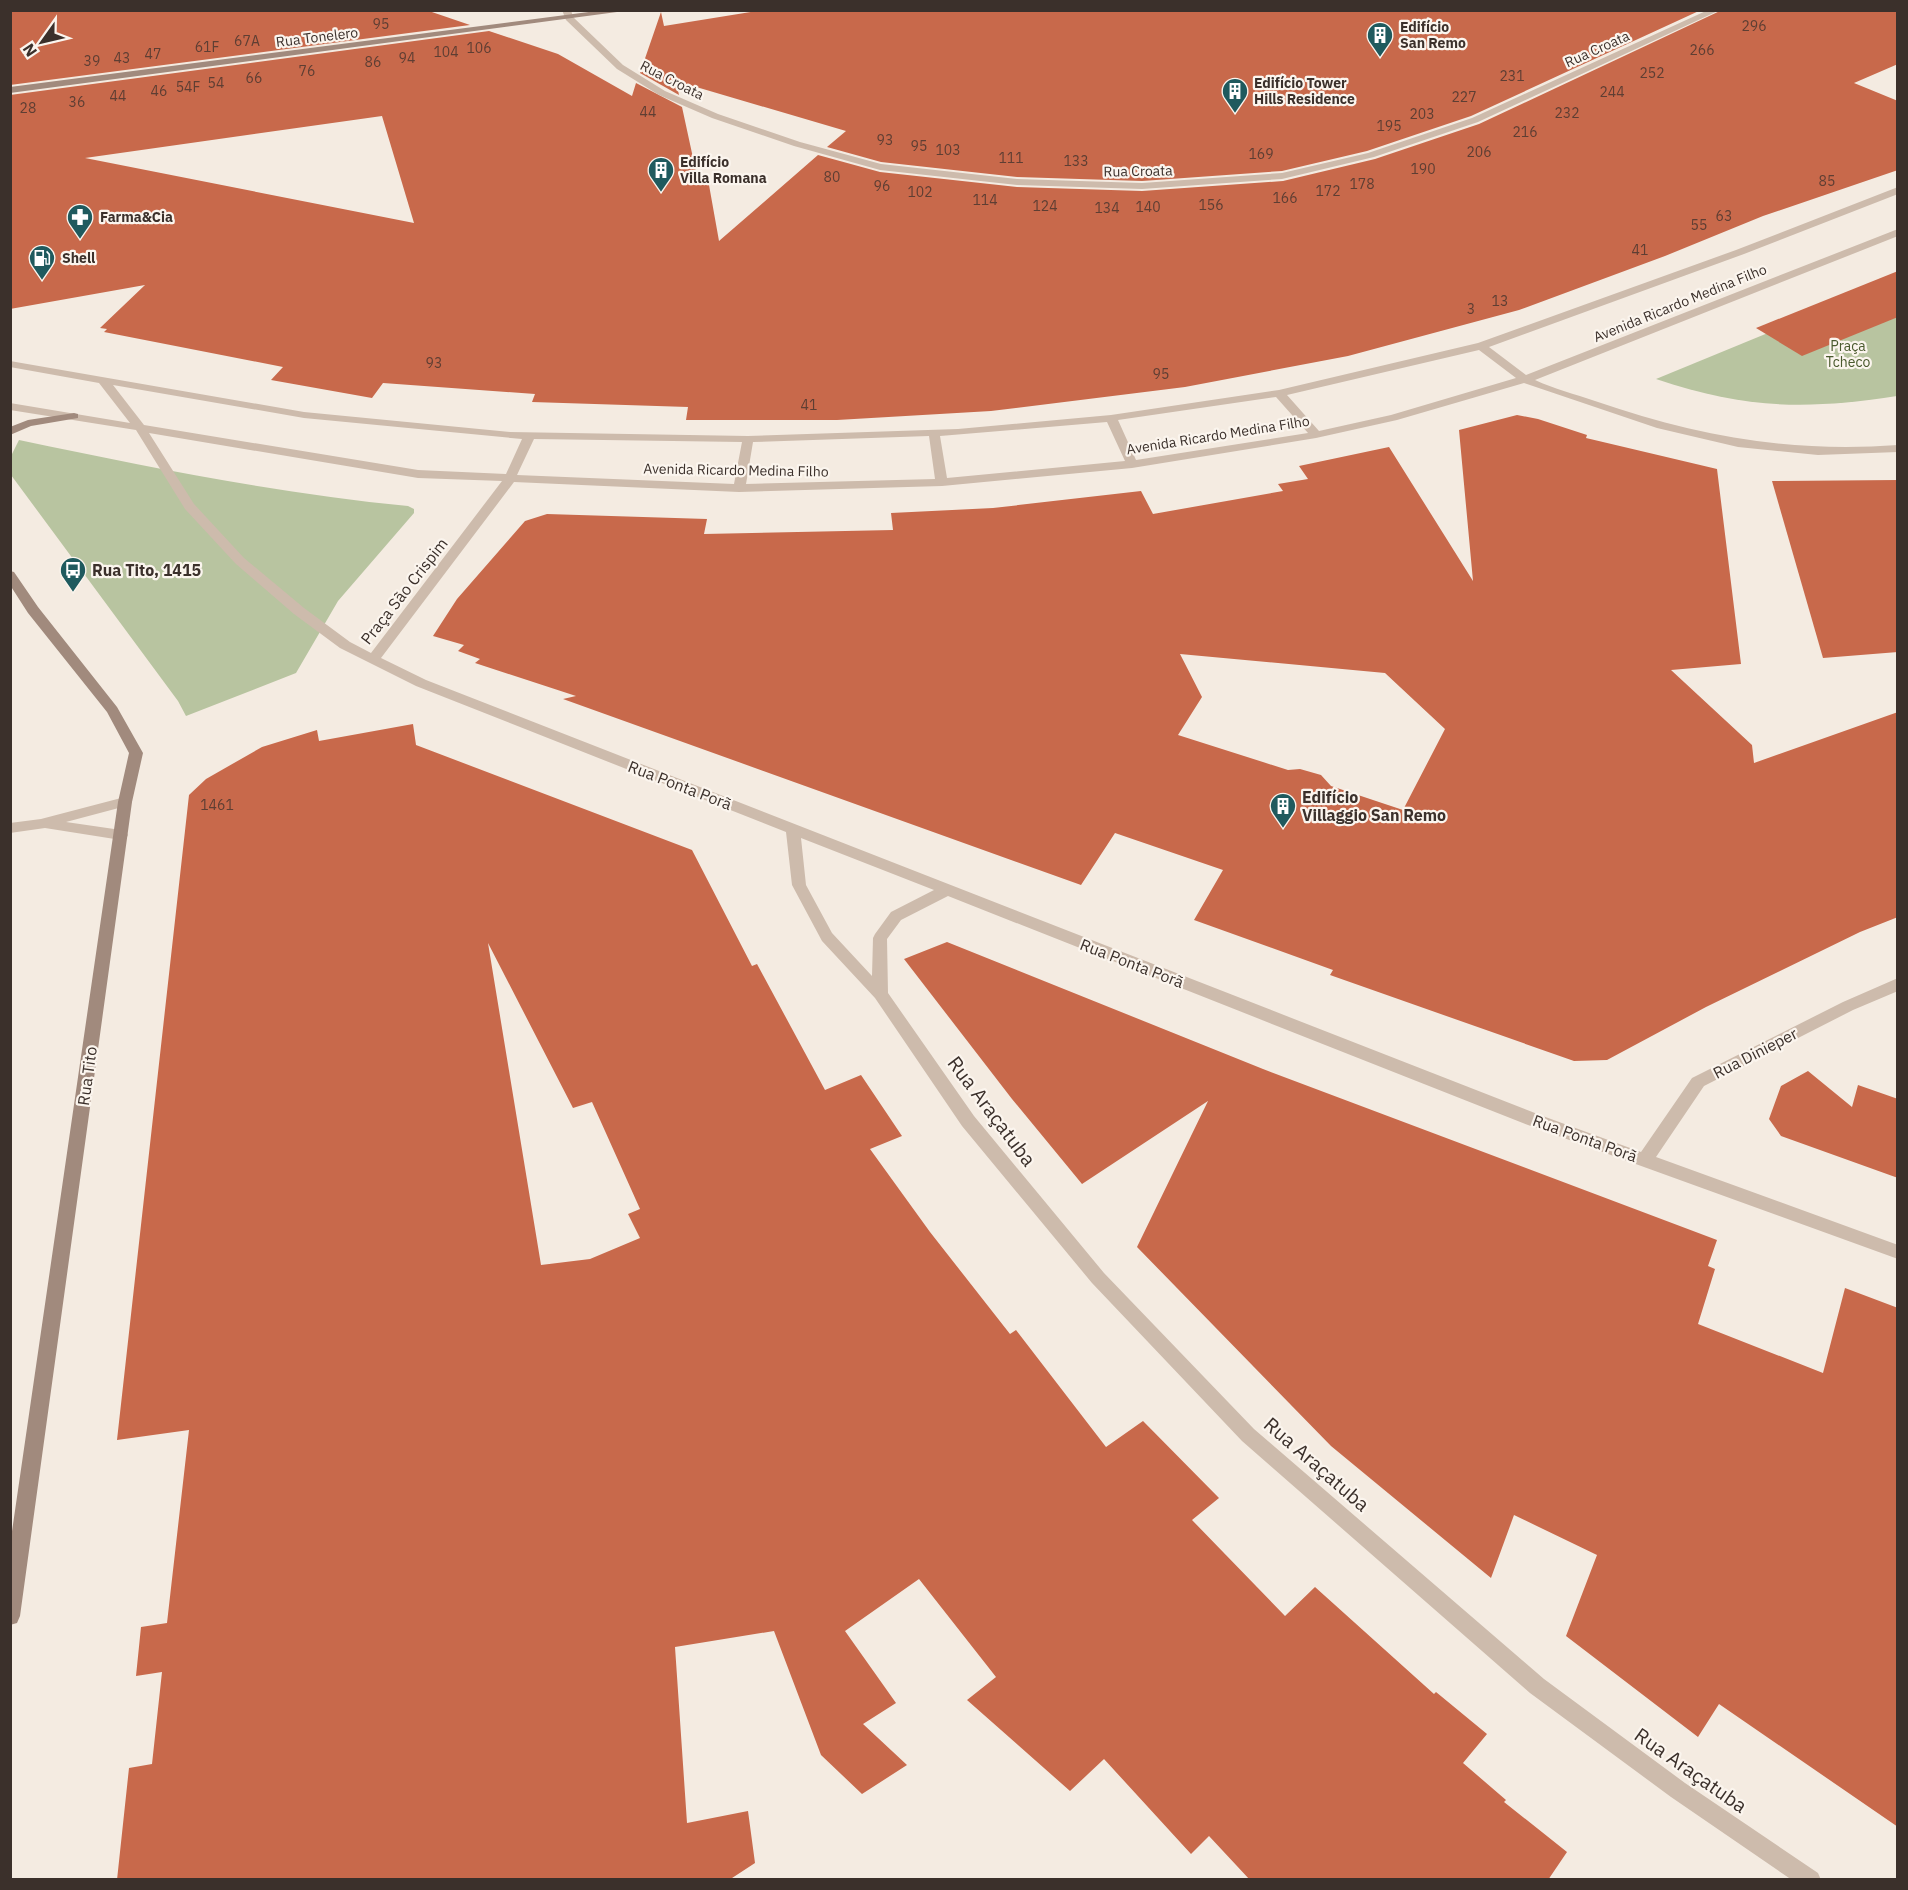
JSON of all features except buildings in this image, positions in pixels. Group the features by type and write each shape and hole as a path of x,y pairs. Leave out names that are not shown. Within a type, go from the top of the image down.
{"main road":[{"name":"Rua Tonelero","path":"10,90 567,14 628,10"},
{"path":"10,432 28,423 74,416"},
{"name":"Rua Tito","path":"10,575 33,610 112,710 136,753 125,802 10,1616"}],"street":[{"name":"Rua Croata","path":"567,14 620,68 662,93 715,116 797,144 880,167 1017,182 1142,186 1282,176 1371,155 1475,120 1716,10"},
{"name":"Avenida Ricardo Medina Filho","path":"529,436 748,439 934,432 1111,418 1279,393 1481,346 1740,252 1898,190"},
{"name":"Avenida Ricardo Medina Filho","path":"509,480 739,488 942,482 1132,464 1316,435 1393,418 1526,380 1898,232"},
{"path":"1481,346 1526,380 1624,416 1712,440 1776,449 1864,452 1898,447"},
{"path":"10,364 304,415 529,436"},
{"name":"Praça São Crispim","path":"103,380 141,429 189,506 240,561 299,611 345,645 373,658 509,480 529,436"},
{"path":"1279,393 1316,435"},
{"path":"10,406 418,474 509,480"},
{"path":"1111,418 1132,464"},
{"path":"934,432 942,482"},
{"path":"739,488 748,439"},
{"name":"Rua Ponta Porã","path":"373,658 421,683 1534,1120 1898,1252"},
{"path":"10,828 41,824 125,802"},
{"path":"41,824 121,835"},
{"name":"Rua Araçatuba","path":"793,830 799,885 827,937 880,994 968,1121 1098,1278 1248,1435 1537,1686 1678,1790 1811,1880"},
{"path":"880,994 880,938 896,916 946,890"},
{"name":"Rua Dinieper","path":"1645,1160 1698,1082 1848,1006 1898,984"}],"green space":[{"name":"Praça Tcheco","path":"1897,280 1897,396 1804,405 1776,404 1718,396 1656,379"},
{"path":"19,440 261,487 408,506 414,509 414,513 338,601 296,673 186,716 178,701 11,475 11,456"}],"place":[{"name":"Edifício San Remo","path":"1380,58"},
{"name":"Edifício Tower Hills Residence","path":"1235,114"},
{"name":"Edifício Villa Romana","path":"661,193"},
{"name":"Farma&Cia","path":"80,240"},
{"name":"Shell","path":"42,281"},
{"name":"Rua Tito, 1415","path":"73,593"},
{"name":"Edifício Villaggio San Remo","path":"1283,829"}]}
